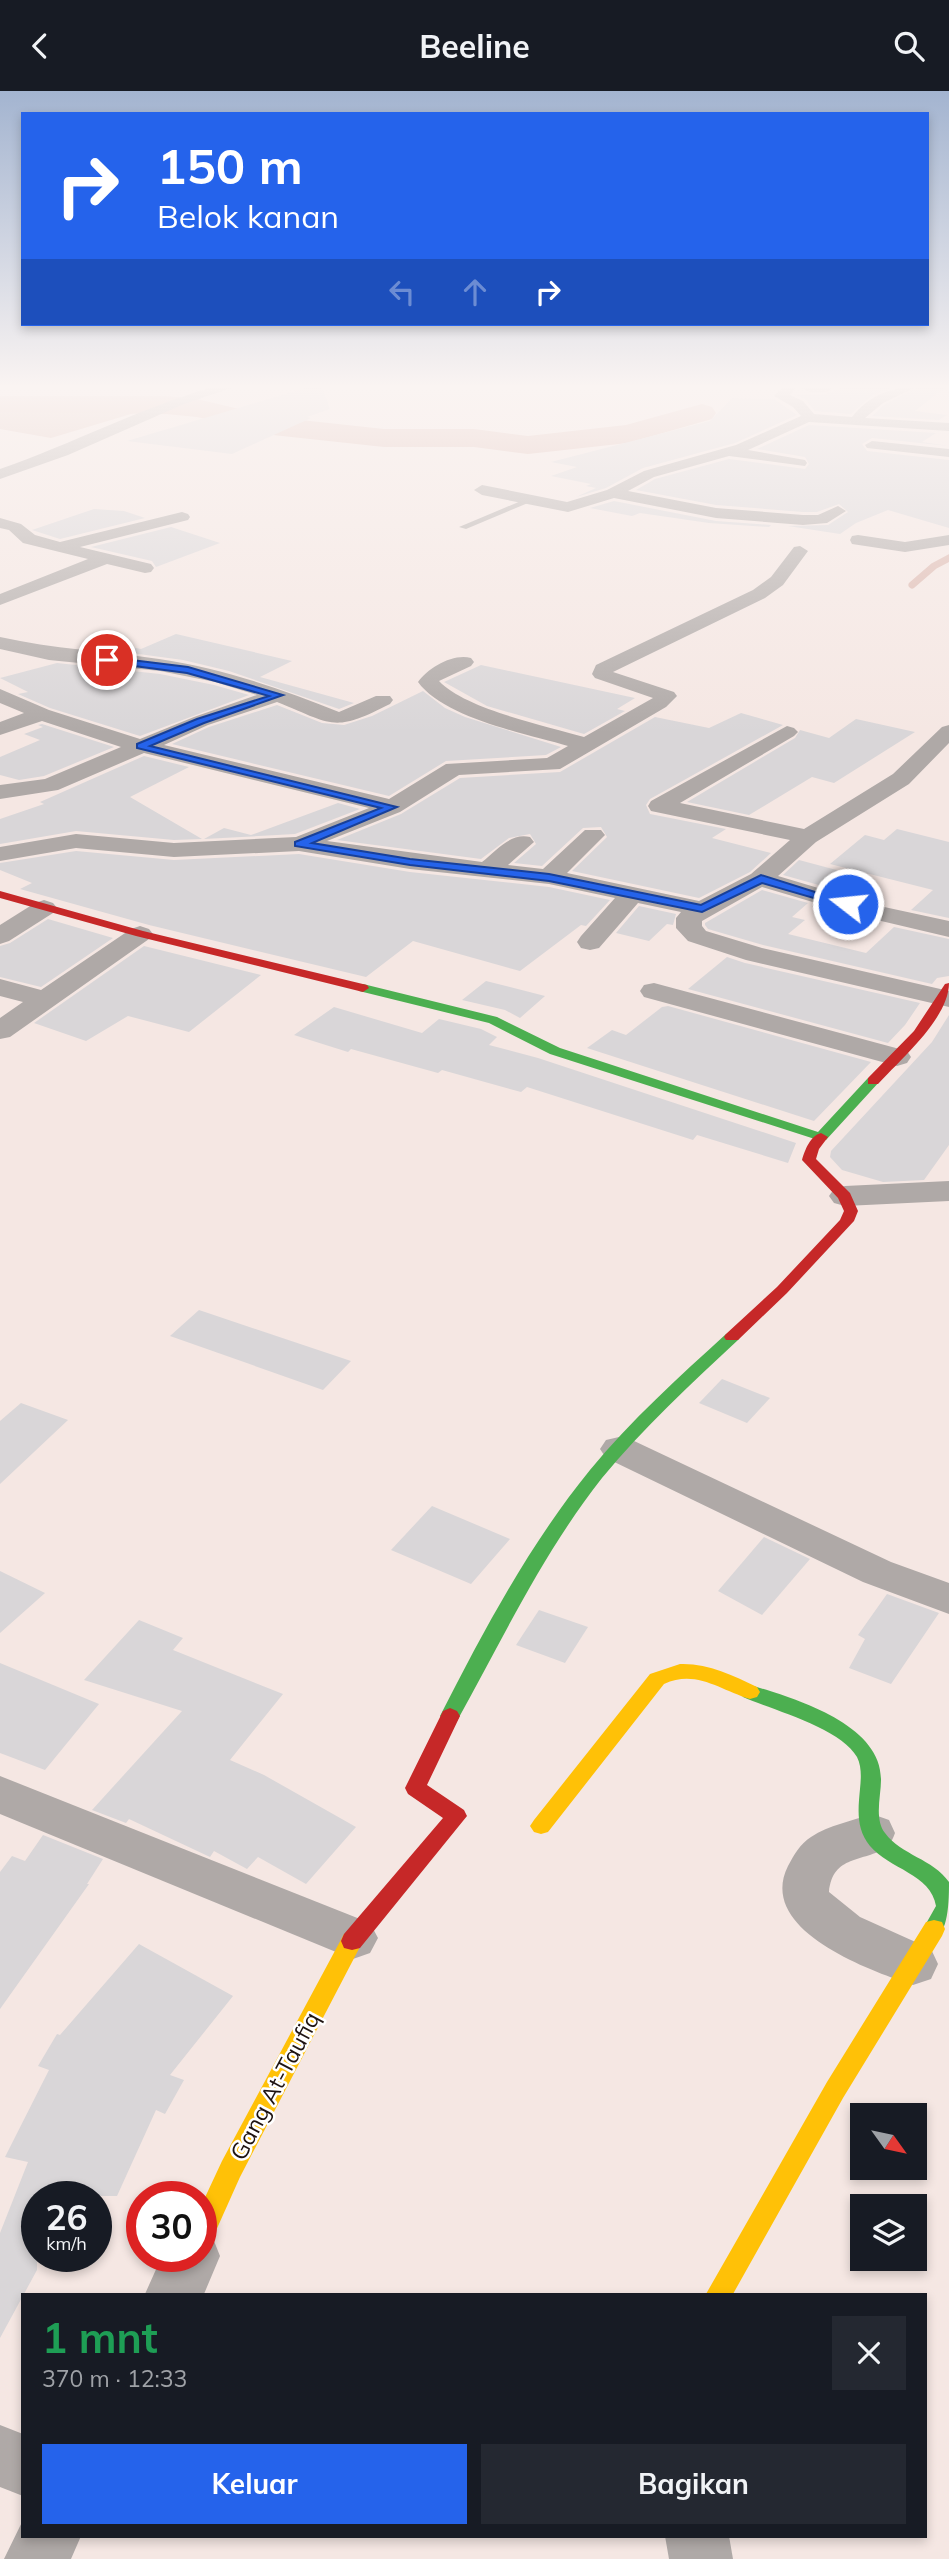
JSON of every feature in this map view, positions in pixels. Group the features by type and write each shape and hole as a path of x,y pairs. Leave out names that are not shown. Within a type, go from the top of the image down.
{"street":[{"path":"543,502 569,507 584,502"},
{"path":"660,502 716,513 794,520 821,520 838,511"},
{"path":"59,547 182,517"},
{"path":"0,523 15,527 19,539 145,568"},
{"path":"858,540 905,547 949,540"},
{"path":"299,844 392,807 454,769 552,764 667,698 663,694 610,678 602,674 603,669 759,594 777,581 800,551"},
{"path":"0,600 106,558"},
{"path":"0,643 49,654 188,670 278,695 341,719 383,700"},
{"path":"464,662 434,674 428,682 431,688 439,695 492,715 586,744"},
{"path":"0,695 42,714 141,746 392,807"},
{"path":"0,792 50,785 201,721 278,695"},
{"path":"0,729 42,714"},
{"path":"949,731 901,779 808,837 761,879 689,918 689,928 697,936 755,954 946,994 919,1033 812,1149 809,1160 845,1196 851,1211 847,1221 619,1448 877,1573 949,1599"},
{"path":"787,732 659,806 808,837"},
{"path":"549,877 593,835"},
{"path":"0,854 76,841 174,850 299,844 421,864 549,877 702,909"},
{"path":"488,870 522,842"},
{"path":"761,879 869,911 949,929"},
{"path":"590,942 633,893"},
{"path":"0,894 140,934 493,1020 555,1051 821,1137"},
{"path":"0,936 44,908"},
{"path":"0,1031 140,934"},
{"path":"0,987 44,1000"},
{"path":"654,991 778,1027 897,1057"},
{"path":"845,1196 949,1191"},
{"name":"Gang At-Taufiq","path":"217,2200 353,1938 457,1816 415,1788 490,1639 552,1534 619,1448"},
{"path":"541,1826 657,1679 667,1672 696,1671 836,1730 861,1747 869,1760 873,1779 868,1801 868,1823 872,1833 891,1853 936,1883 947,1899 947,1908 828,2102 720,2293"},
{"path":"0,1794 353,1938"},
{"path":"872,1833 832,1848 818,1858 805,1881 806,1897 816,1913 845,1933 913,1964"},
{"path":"174,2293 184,2272"},
{"path":"0,2456 21,2464"},
{"path":"36,2559 48,2538"},
{"path":"697,2538 701,2559"}],"lane":[{"path":"463,527 526,502"}],"building":[{"path":"620,502 716,521 771,525 709,523 640,513 632,516 590,508"},
{"path":"701,502 949,502 949,528 888,510 856,523 840,534 788,526 828,525 848,512 839,504 817,512"},
{"path":"94,509 124,511 145,518 60,539 32,530"},
{"path":"171,527 220,543 156,567 152,561 91,547"},
{"path":"176,634 292,661 260,677 354,703 339,709 229,671 183,660 109,650 126,646 141,649"},
{"path":"57,663 160,674 249,695 140,736 50,708 18,694 28,692 0,678"},
{"path":"481,665 635,698 617,709 625,711 584,734 487,706 444,682"},
{"path":"423,691 445,708 465,717 561,747 546,755 446,761 389,796 172,744 209,727 277,705 322,723 344,725 372,716"},
{"path":"741,713 783,725 650,799 646,805 650,814 726,829 712,838 771,853 750,872 699,898 572,871 607,837 601,827 583,828 542,866 514,863 536,844 530,834 509,838 481,859 337,840 401,814 460,778 560,772 655,717 709,728"},
{"path":"856,719 915,732 834,783 812,777 749,815 687,802 795,738 800,730 829,738"},
{"path":"38,725 114,747 44,776 19,780 0,775 0,757 40,740 24,734 43,727"},
{"path":"144,756 189,767 130,797 202,839 174,840 76,831 0,844 0,819 44,804 40,802"},
{"path":"338,803 360,809 295,834 204,839 224,828 251,835"},
{"path":"897,829 949,842 949,918 911,910 933,890 830,864 865,835 884,840"},
{"path":"76,851 174,860 299,854 410,872 549,887 610,900 586,926 581,925 520,971 413,941 366,977 149,925 20,889 32,883 0,870 0,863"},
{"path":"799,860 844,872 826,887 783,875"},
{"path":"762,890 808,903 792,917 805,920 788,934 866,953 894,927 949,939 949,976 937,978 932,984 763,945 708,929 705,925"},
{"path":"639,906 676,914 673,925 667,924 649,941 616,933"},
{"path":"48,919 113,938 41,987 0,977 0,946 10,943"},
{"path":"144,946 261,975 189,1032 128,1016 86,1041 34,1023"},
{"path":"727,957 920,1003 888,1043 688,989"},
{"path":"486,981 545,996 520,1018 505,1010 462,1000"},
{"path":"668,1006 871,1062 814,1121 587,1048 612,1030 626,1035 662,1007"},
{"path":"334,1007 422,1033 439,1019 481,1029 497,1037 489,1045 538,1058 796,1143 788,1163 697,1135 693,1140 527,1087 521,1092 442,1070 438,1073 351,1049 348,1052 294,1035"},
{"path":"949,1015 949,1145 924,1180 883,1182 842,1170 830,1157 831,1151 932,1042"},
{"path":"199,1310 351,1361 323,1390 170,1336"},
{"path":"722,1379 770,1398 747,1423 699,1403"},
{"path":"21,1403 68,1420 0,1484 0,1421"},
{"path":"432,1506 510,1539 471,1584 391,1550"},
{"path":"764,1537 810,1559 762,1615 718,1591"},
{"path":"0,1571 45,1593 0,1633"},
{"path":"887,1594 939,1613 891,1684 849,1668 865,1639 858,1635"},
{"path":"539,1610 588,1627 565,1663 516,1645"},
{"path":"139,1620 183,1638 173,1650 283,1694 230,1760 264,1775 356,1827 306,1884 258,1857 247,1869 214,1851 210,1857 129,1819 126,1823 92,1810 182,1711 84,1680"},
{"path":"0,1663 99,1704 45,1770 0,1753"},
{"path":"43,1835 103,1859 89,1884 0,2009 0,1872 12,1856 25,1861"},
{"path":"139,1944 233,1996 170,2075 184,2080 165,2114 156,2110 117,2196 112,2196 112,2181 21,2181 21,2272 36,2272 24,2293 21,2293 21,2299 0,2338 0,2233 28,2162 5,2157 49,2070 38,2066 57,2034 60,2035"}],"waterway":[{"path":"912,585 934,566 949,558"}],"traffic: fast":[{"path":"363,988 493,1020 555,1051 821,1137 873,1081"},
{"path":"450,1716 510,1603 543,1548 580,1495 633,1432 732,1337"},
{"path":"750,1692 823,1722 850,1737 860,1746 871,1768 869,1816 876,1838 894,1854 930,1876 945,1895 947,1906 934,1929"}],"traffic: slow":[{"path":"541,1826 657,1679 669,1673 692,1671 716,1676 750,1692"},
{"path":"720,2293 835,2090 934,1929"},
{"path":"217,2200 352,1941"}],"traffic: jam":[{"path":"0,894 140,934 363,988"},
{"path":"873,1081 919,1033 949,987"},
{"path":"732,1337 782,1290 847,1221 851,1211 845,1196 809,1160 812,1149 821,1137"},
{"path":"352,1941 457,1816 415,1788 450,1716"}],"route":[{"path":"107,660 188,670 278,695 201,721 141,746 392,807 299,844 410,862 549,877 702,909 761,879 848,904"}]}
